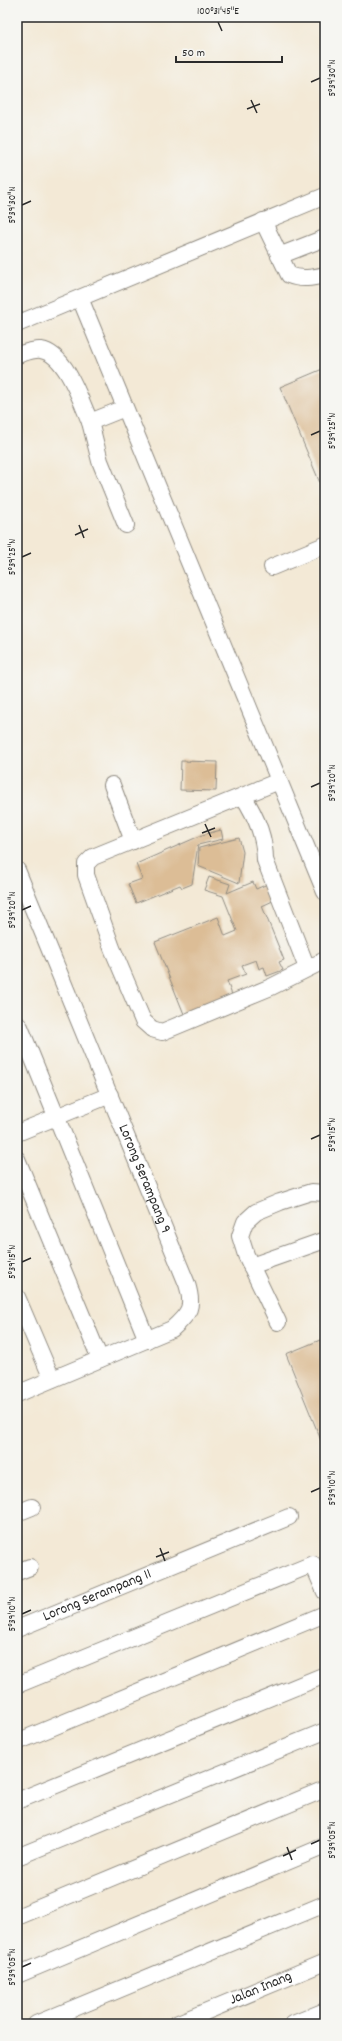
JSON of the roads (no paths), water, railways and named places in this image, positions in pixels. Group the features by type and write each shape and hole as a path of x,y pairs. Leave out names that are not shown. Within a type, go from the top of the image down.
{"street":[{"path":"17,324 325,196"},
{"path":"263,221 289,275 296,278 311,279 325,275"},
{"path":"279,256 325,238"},
{"path":"80,298 325,892"},
{"path":"17,355 40,350 54,355 68,372 90,422 100,461 126,526"},
{"path":"90,422 125,408"},
{"path":"272,567 325,545"},
{"path":"279,782 93,857 86,864 86,875 112,948 143,1021 152,1030 162,1032 271,987 325,960"},
{"path":"112,785 133,841"},
{"path":"243,796 256,815 265,844 265,860 307,968"},
{"name":"Lorong Serampang 9","path":"17,870 110,1095 190,1296 191,1306 180,1322 172,1329 17,1394"},
{"path":"17,1024 20,1027 57,1116 147,1340"},
{"path":"17,1133 110,1095"},
{"path":"17,1159 100,1360"},
{"path":"278,1322 251,1266 240,1236 245,1222 256,1212 280,1202 310,1192 325,1193"},
{"path":"251,1266 325,1240"},
{"path":"17,1297 52,1379"},
{"path":"17,1513 32,1506"},
{"name":"Lorong Serampang 11","path":"17,1629 289,1518"},
{"path":"17,1684 313,1564 325,1592"},
{"path":"17,1742 325,1614"},
{"path":"17,1801 325,1675"},
{"path":"17,1857 325,1731"},
{"path":"17,1917 325,1789"},
{"path":"17,1975 325,1846"},
{"path":"36,2024 325,1904"},
{"name":"Jalan Inang","path":"176,2024 325,1962"},
{"path":"292,2024 325,2010"}]}
